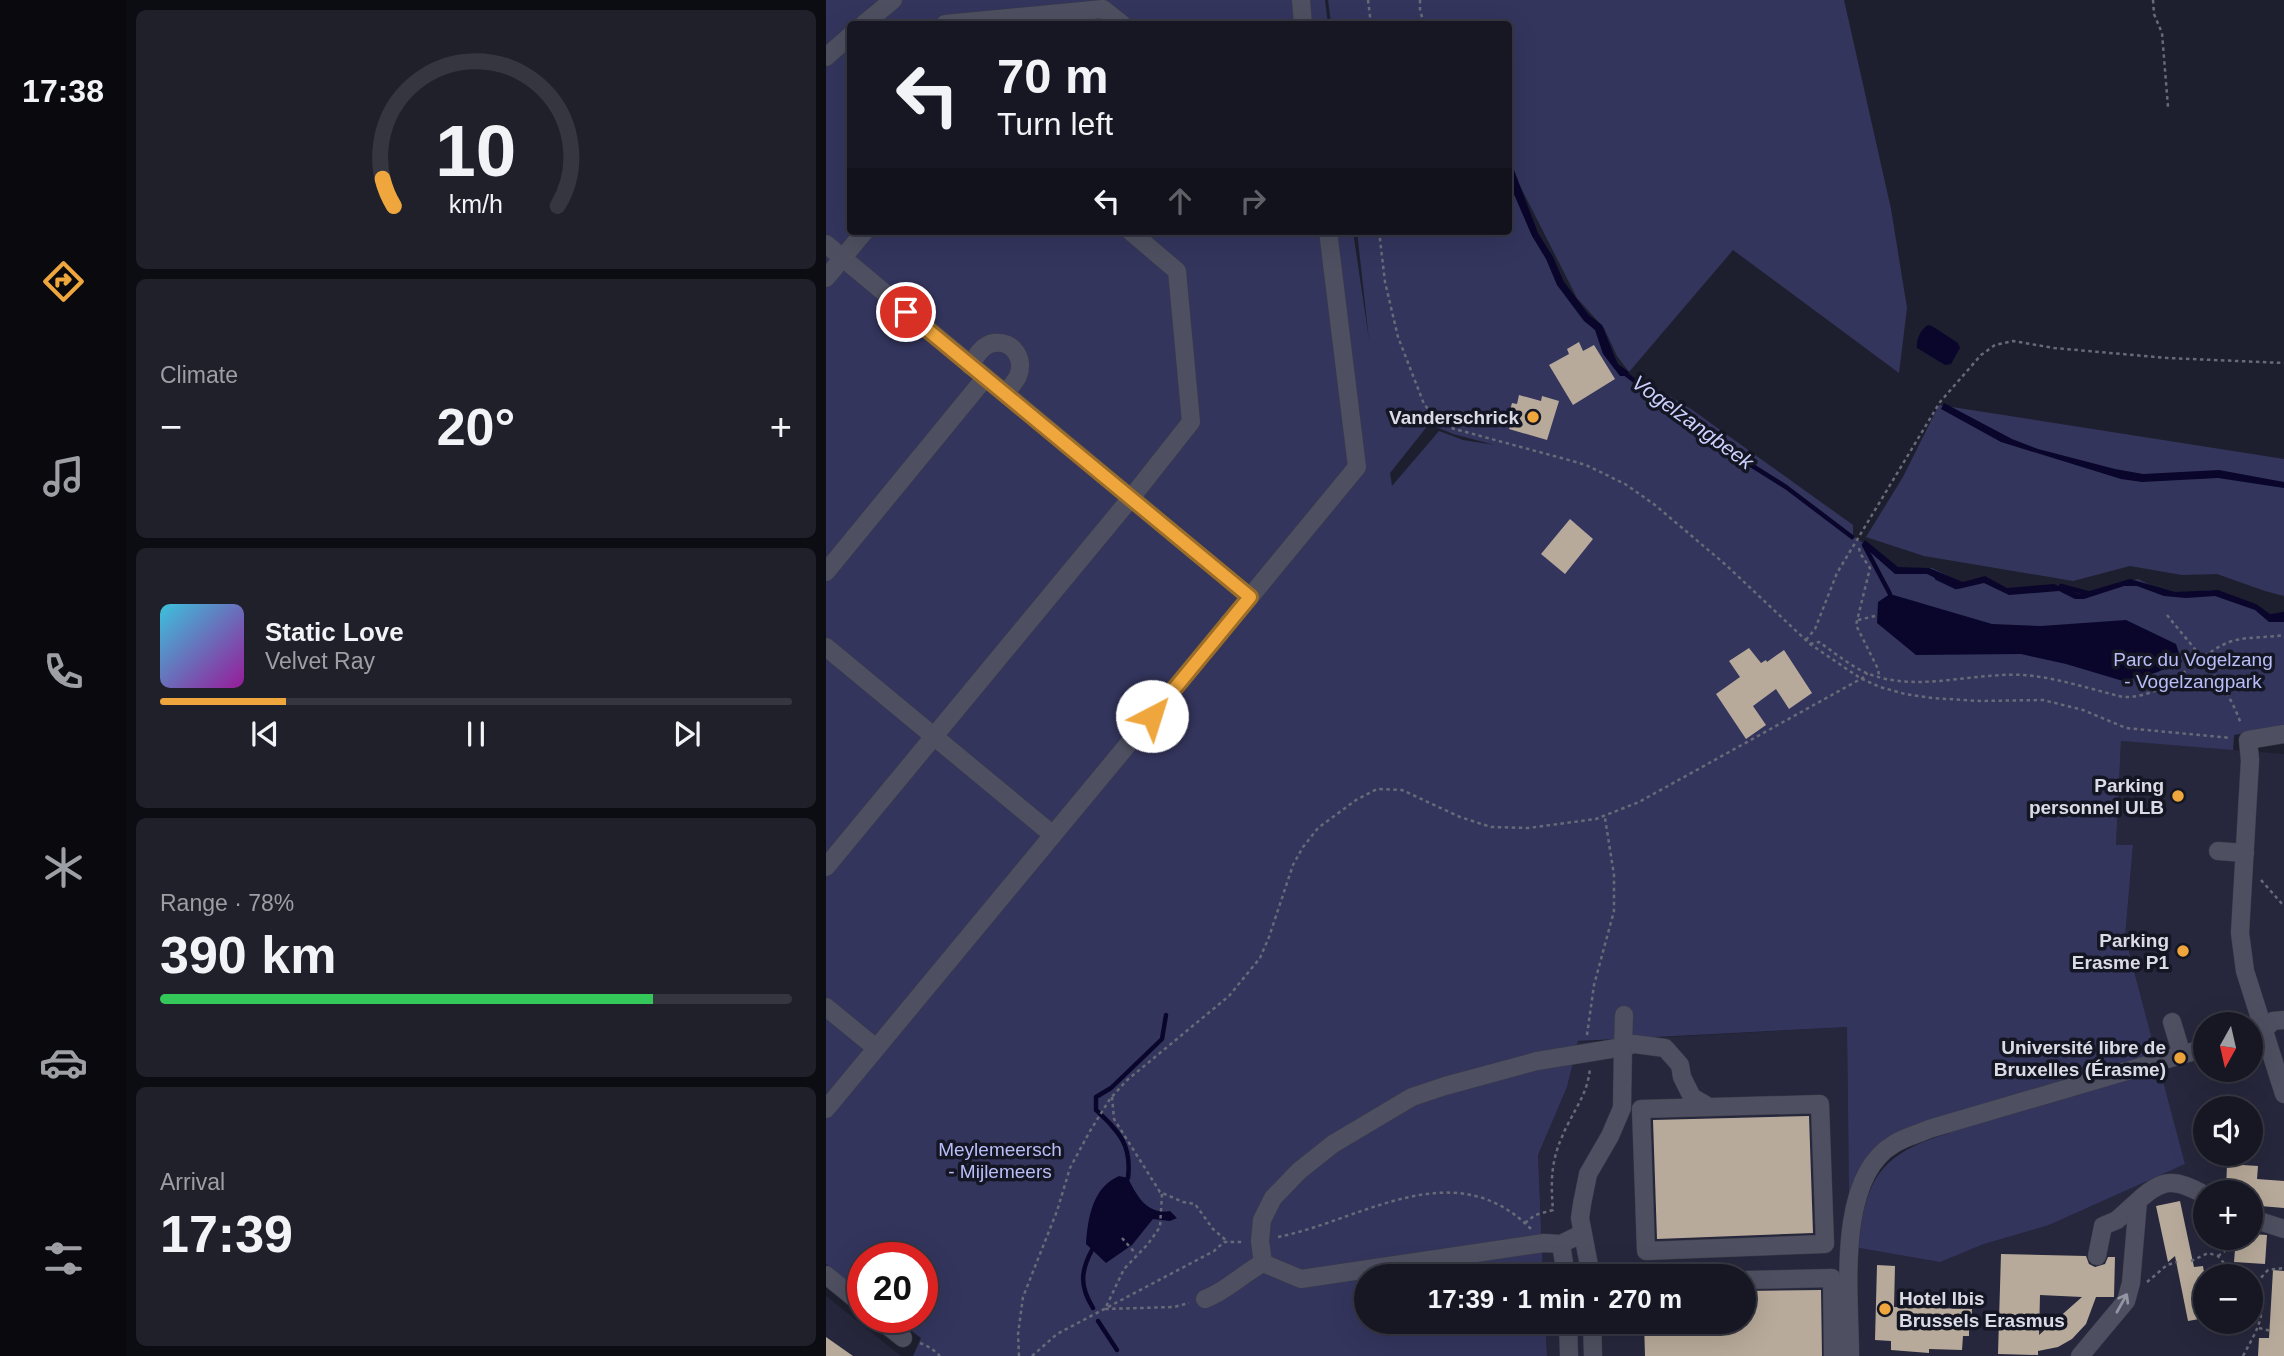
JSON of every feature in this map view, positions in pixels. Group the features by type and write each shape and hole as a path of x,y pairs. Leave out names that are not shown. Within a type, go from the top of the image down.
{"street":[{"path":"868,21 893,0"},
{"path":"1301,0 1303,21"},
{"path":"977,21 1103,9 1118,21"},
{"path":"826,57 847,39"},
{"path":"826,278 862,235"},
{"path":"826,867 1191,422 1177,271 1135,235"},
{"path":"826,1109 1357,467 1328,235"},
{"path":"826,244 1250,597"},
{"path":"970,366 982,350 992,343 1007,344 1018,354 1020,365 1017,377 1005,394"},
{"path":"826,572 985,378"},
{"path":"826,647 1053,835"},
{"path":"2255,1012 2245,971 2240,933 2250,760 2248,740 2284,734"},
{"path":"2218,847 2245,849"},
{"path":"826,1007 876,1048"},
{"path":"1589,1264 1580,1218 1588,1174 1610,1136 1622,1108 1624,1015"},
{"path":"2263,1023 2284,1020"},
{"path":"2168,1023 2178,1056"},
{"path":"2263,1037 2284,1094"},
{"path":"1263,1263 1260,1241 1262,1220 1273,1198 1298,1171 1333,1144 1412,1097 1524,1064 1634,1044 1665,1048 1680,1065 1682,1077 1692,1097 1709,1107"},
{"path":"1850,1356 1850,1227 1858,1191 1871,1167 1892,1144 1929,1129 2193,1052"},
{"path":"1660,1109 1675,1093 1682,1077"},
{"path":"1820,1104 1825,1244 1646,1251 1641,1109 1709,1107 1820,1104"},
{"path":"2097,1256 2103,1226 2118,1220 2151,1188 2169,1182 2181,1183 2193,1189"},
{"path":"2080,1356 2126,1301 2131,1283 2138,1201"},
{"path":"2263,1222 2284,1229"},
{"path":"1263,1263 1301,1279 1553,1243 1583,1233"},
{"path":"1553,1243 1561,1264"},
{"path":"1205,1299 1220,1294 1246,1272 1263,1263"},
{"path":"826,1275 847,1292"},
{"path":"1756,1280 1832,1278 1833,1356"},
{"path":"897,1333 903,1338"},
{"path":"1568,1334 1569,1356"},
{"path":"1592,1334 1593,1356"}],"path":[{"path":"1368,0 1371,21"},
{"path":"1420,0 1423,21"},
{"path":"2153,0 2154,14 2162,33 2168,107"},
{"path":"1379,235 1385,282 1398,337 1424,404 1436,419 1451,428 1586,466 1625,484 1655,505 1726,565 1810,644 1860,678 1905,694 1980,701 2043,700 2083,710 2126,729 2234,739"},
{"path":"1806,640 1815,629 1837,573 1940,402 1982,355 1995,345 2014,341 2054,348 2167,358 2284,363"},
{"path":"1859,548 1870,568 1856,625 1878,669 1878,676"},
{"path":"2168,615 2236,707 2243,729"},
{"path":"1858,620 1875,616"},
{"path":"1810,644 1819,642 1867,673 1878,676 1919,682 1995,675 2034,676 2123,697 2135,697 2162,687 2230,642 2284,635"},
{"path":"1019,1356 1017,1334 1023,1297 1057,1211 1070,1168 1100,1115 1126,1081 1229,996 1260,958 1293,865 1318,828 1365,793 1377,789 1402,790 1460,817 1491,827 1549,826 1604,817 1639,802 1867,673"},
{"path":"2162,687 2165,693"},
{"path":"1525,1223 1535,1215 1553,1210 1553,1162 1565,1130 1589,1083 1588,1051 1594,985 1614,911 1614,875 1604,817"},
{"path":"2258,874 2284,906"},
{"path":"1105,1309 1119,1276 1160,1227 1162,1194 1114,1119 1112,1096"},
{"path":"1032,1356 1057,1334 1228,1242 1260,1241 1331,1222 1393,1199 1442,1192 1489,1200 1553,1243"},
{"path":"1162,1194 1195,1204 1213,1228 1228,1242"},
{"path":"1122,1238 1137,1255"},
{"path":"2218,1256 2225,1250"},
{"path":"2191,1261 2208,1253 2218,1256 2224,1264"},
{"path":"2151,1280 2167,1265 2177,1262"},
{"path":"2263,1276 2268,1270 2284,1268"},
{"path":"1105,1309 1174,1307 1205,1299"},
{"path":"2263,1329 2271,1331"},
{"path":"2243,1356 2256,1334"},
{"path":"903,1338 931,1348 940,1356"}],"shaded area":[{"path":"1512,168 1538,233 1564,282 1589,315 1602,325 1618,364 1629,372 1626,376 1620,376 1603,354 1595,330 1584,321 1557,285 1513,192"},
{"path":"1928,325 1958,343 1960,348 1951,364 1945,365 1917,348 1919,335"},
{"path":"1944,403 2012,439 2038,449 2115,469 2143,474 2219,470 2284,482 2284,488 2218,478 2142,482 2121,479 2001,442 1941,409"},
{"path":"1865,540 1898,567 1929,568 1963,582 1985,576 2007,588 2054,584 2079,594 2130,579 2175,592 2218,590 2256,604 2273,616 2284,616 2284,622 2269,622 2255,610 2215,596 2164,596 2137,586 2124,586 2084,599 2075,599 2059,591 2009,595 1984,583 1958,589 1927,574 1895,574 1862,545"},
{"path":"1890,594 1992,624 2041,626 2126,620 2176,644 2182,662 2155,673 2123,681 2021,654 1916,655 1877,623 1878,602"},
{"path":"2121,741 2284,754 2284,1356 1547,1356 1546,1334 1756,1334 1756,1264 1543,1264 1538,1155 1567,1087 1577,1042 1847,1027 1849,1194 1860,1228 1859,1248 1940,1262 1984,1244 2049,1225 2185,1164 2125,937 2133,846 2116,845"},
{"path":"1119,1176 1128,1178 1139,1197 1149,1207 1170,1211 1177,1218 1170,1221 1153,1219 1132,1245 1106,1263 1086,1244 1088,1224 1097,1196 1110,1181"},
{"path":"826,1296 847,1313 847,1333 872,1333 901,1356 826,1356"}],"green space":[{"path":"826,0 1325,0 1328,21 847,21 847,235 1354,235 1369,340 1357,235 1512,235 1512,21 1331,21 1328,0 1844,0 1891,209 1907,308 1899,373 1733,250 1629,372 1617,356 1604,328 1577,298 1520,186 1514,186 1562,285 1597,326 1618,370 1636,381 1639,378 1691,409 1853,525 1853,536 1898,567 1932,568 1964,584 1987,577 2008,590 2057,585 2075,596 2138,579 2164,592 2186,594 2210,590 2254,604 2267,617 2284,616 2284,726 2234,735 2233,750 2121,741 2116,845 2133,845 2125,937 2185,1164 2049,1225 1984,1244 1940,1262 1859,1248 1866,1203 1881,1172 1907,1150 1949,1133 1950,1116 1865,1164 1849,1194 1847,1027 1578,1041 1567,1087 1538,1155 1543,1264 1354,1264 1354,1334 1546,1334 1547,1356 913,1356 921,1338 914,1333 938,1333 938,1242 847,1242 847,1280 826,1264","holes":["1429,424 1453,434 1495,445 1463,440 1439,431 1392,486 1390,473"]},
{"path":"1939,405 2284,459 2284,596 2217,574 2182,575 2130,566 2073,581 1924,556 1866,537 1903,477"}],"building":[{"path":"1579,342 1583,351 1594,345 1615,379 1573,405 1549,365 1569,354 1567,349"},
{"path":"1519,395 1541,401 1542,396 1559,401 1547,440 1509,429 1511,422 1507,421 1512,403 1517,404"},
{"path":"1570,519 1593,539 1565,574 1541,554"},
{"path":"1749,648 1761,663 1784,650 1812,693 1789,709 1776,689 1753,706 1766,725 1746,739 1716,694 1740,677 1729,661"},
{"path":"1809,1116 1813,1233 1657,1239 1653,1120"},
{"path":"2227,1166 2258,1166 2257,1179 2284,1181 2284,1208 2263,1206 2263,1180 2226,1180"},
{"path":"2180,1201 2193,1264 2193,1320 2188,1321 2175,1256 2168,1262 2156,1206"},
{"path":"2263,1235 2267,1235 2265,1264 2234,1262 2235,1250 2263,1250"},
{"path":"2001,1254 2086,1256 2089,1264 2095,1267 2105,1264 2108,1257 2115,1257 2114,1297 2096,1297 2086,1324 2072,1339 2058,1347 2038,1351 2038,1355 1998,1354","holes":["2040,1295 2082,1297 2039,1335"]},
{"name":"Hotel Ibis Brussels Erasmus","path":"1877,1265 1895,1266 1894,1307 1972,1309 1971,1329 1969,1336 1963,1336 1962,1350 1929,1349 1929,1353 1891,1350 1891,1341 1875,1340"},
{"path":"2273,1270 2284,1271 2284,1356 2258,1356 2259,1338 2269,1338"},
{"path":"1821,1290 1822,1356 1645,1356 1644,1334 1756,1334 1756,1291"},
{"path":"826,1337 853,1356 826,1356"}],"waterway":[{"name":"Vogelzangbeek","path":"1623,372 1711,440 1786,487 1852,537"},
{"path":"1864,545 1890,594"},
{"name":"Vogelzangbeek","path":"1935,574 1937,578 1956,587"},
{"name":"Vogelzangbeek","path":"2061,586 2087,593"},
{"name":"Vogelzangbeek","path":"2268,617 2284,614"},
{"path":"1128,1178 1126,1147 1117,1132 1096,1110 1096,1097 1111,1088 1162,1039 1166,1015"},
{"path":"1092,1250 1085,1265 1083,1279 1093,1308"},
{"path":"1098,1321 1117,1350"}],"place":[{"name":"Vanderschrick","path":"1533,417"},
{"name":"Parking personnel ULB","path":"2178,796"},
{"name":"Parking Erasme P1","path":"2183,951"},
{"name":"Université libre de Bruxelles (Érasme)","path":"2180,1058"},
{"name":"Hotel Ibis Brussels Erasmus","path":"1885,1309"}],"route":[{"path":"906,312 1250,597 1152,716"}],"park label":[{"name":"Parc du Vogelzang - Vogelzangpark","path":"2193,670"},
{"name":"Meylemeersch - Mijlemeers","path":"1000,1160"}]}
